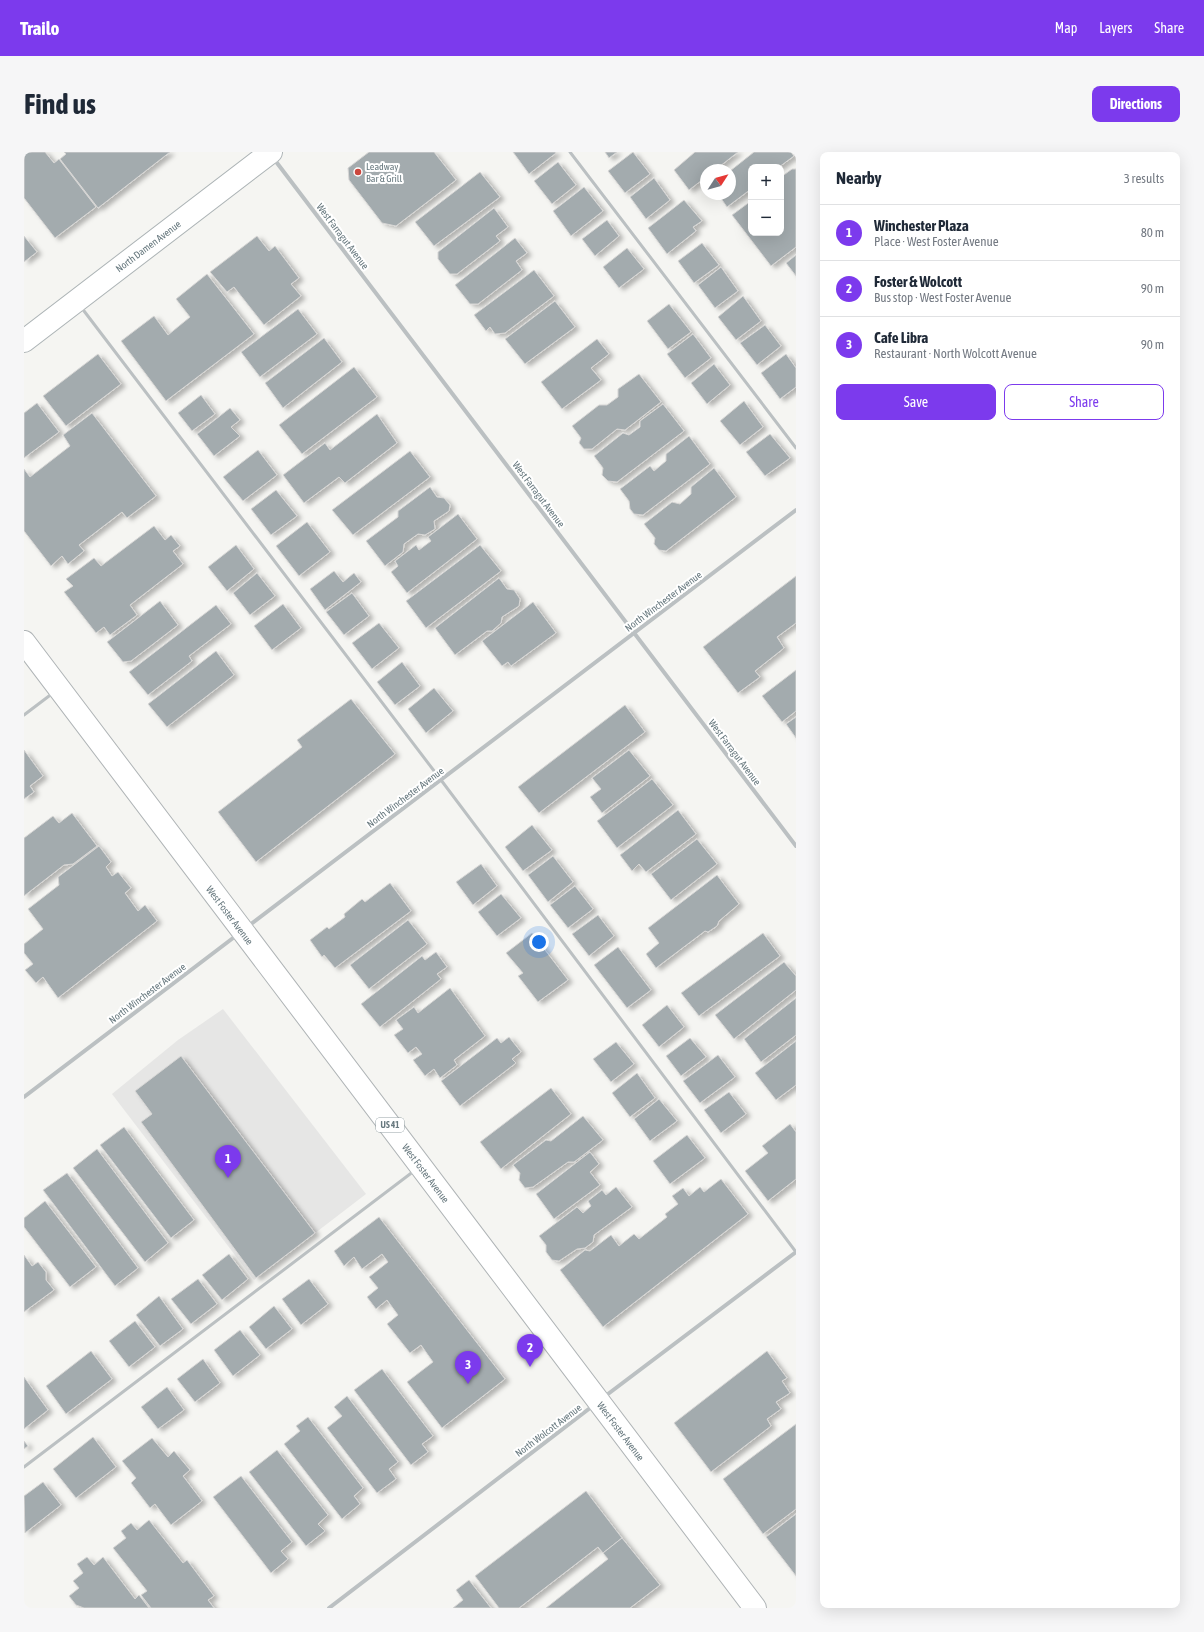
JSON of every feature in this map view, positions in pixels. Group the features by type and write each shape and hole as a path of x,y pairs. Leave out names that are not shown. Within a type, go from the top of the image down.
{"main road":[{"name":"North Damen Avenue","path":"24,341 270,152"},
{"name":"West Foster Avenue","path":"24,642 755,1608"}],"street":[{"name":"West Farragut Avenue","path":"270,152 796,846"},
{"name":"North Winchester Avenue","path":"24,1097 796,510"},
{"name":"North Wolcott Avenue","path":"329,1608 796,1252"}],"lane":[{"path":"570,152 796,448"},
{"path":"76,301 441,780 796,1252"},
{"path":"24,715 59,688"},
{"path":"24,1467 421,1166"}],"shaded area":[{"path":"223,1009 366,1194 254,1280 112,1094 178,1040"}],"building":[{"path":"24,152 45,152 54,163 59,159 96,207 55,238 24,198"},
{"path":"64,152 170,152 98,208 60,159 66,154"},
{"path":"369,152 434,152 456,180 396,226 382,223 349,180 348,168"},
{"path":"513,152 555,152 556,153 529,174"},
{"path":"605,152 617,152 609,158"},
{"path":"633,152 650,174 625,193 608,171"},
{"path":"695,152 738,152 723,164 700,164 700,182 689,190 674,170"},
{"path":"754,152 791,152 794,156 783,164 748,164 748,191 727,207 722,200 736,200 736,166"},
{"path":"558,162 576,185 552,204 534,181"},
{"path":"792,169 796,169 796,247 771,266 748,236 784,236 784,175"},
{"path":"480,172 500,197 434,246 415,222"},
{"path":"654,178 670,200 646,219 630,197"},
{"path":"584,187 603,211 571,236 553,211"},
{"path":"684,200 702,221 693,227 696,231 667,254 648,228"},
{"path":"748,203 748,236 732,215"},
{"path":"494,208 508,227 496,236 500,241 457,274 450,274 438,259 438,252"},
{"path":"607,220 619,236 595,256 582,239"},
{"path":"24,236 37,252 24,262"},
{"path":"257,236 269,251 275,246 299,278 291,284 301,296 264,325 234,287 227,292 210,272"},
{"path":"515,238 527,253 516,261 522,270 478,304 470,304 455,285"},
{"path":"702,243 719,265 694,283 678,261"},
{"path":"627,248 644,269 619,288 603,267"},
{"path":"796,255 796,276 786,263"},
{"path":"721,267 738,291 715,308 698,285"},
{"path":"534,270 554,296 505,333 495,334 490,327 486,331 474,315"},
{"path":"207,274 254,334 166,401 121,341 154,316 168,335 190,317 176,299"},
{"path":"743,296 761,321 736,340 718,317"},
{"path":"555,301 575,327 525,364 505,339"},
{"path":"669,304 691,332 668,349 647,321"},
{"path":"298,309 317,334 260,377 241,352"},
{"path":"765,325 781,346 757,365 740,343"},
{"path":"693,334 711,358 685,378 667,354"},
{"path":"324,338 342,362 283,408 265,383"},
{"path":"597,339 609,354 591,368 601,380 562,409 541,382"},
{"path":"98,354 121,384 66,426 43,396"},
{"path":"786,354 796,368 796,387 780,399 761,373"},
{"path":"714,364 730,385 707,404 691,383"},
{"path":"354,367 377,397 302,454 279,425"},
{"path":"639,374 661,402 625,430 617,429 592,449 584,449 579,443 581,438 572,426 599,405 607,405 618,397 618,389"},
{"path":"201,395 215,414 192,431 178,413"},
{"path":"744,401 763,427 740,445 720,421"},
{"path":"37,403 59,432 24,458 24,413"},
{"path":"663,404 684,431 617,482 608,481 602,475 603,468 594,456 623,433 629,435 640,427 640,421"},
{"path":"230,408 240,420 231,427 240,436 214,456 197,434"},
{"path":"92,413 156,496 127,518 122,512 79,545 84,551 68,564 62,556 51,566 24,531 24,469 30,477 70,446 63,435"},
{"path":"377,414 397,443 345,483 339,477 304,503 283,475 325,443 330,450"},
{"path":"770,434 790,458 765,476 746,452"},
{"path":"689,436 710,464 643,515 634,514 630,509 629,501 620,489 650,466 654,471 666,461 666,454"},
{"path":"258,450 277,475 243,501 223,477"},
{"path":"410,451 430,477 353,535 332,510"},
{"path":"714,468 736,497 666,551 659,550 654,544 655,538 644,524 672,502 680,504 691,494 691,487"},
{"path":"430,487 437,497 444,498 450,505 449,511 434,521 435,529 425,535 418,534 404,544 403,552 385,566 366,541 398,517 398,511"},
{"path":"276,490 297,516 271,535 251,509"},
{"path":"458,514 477,539 407,593 391,572 398,566 395,561 416,545 419,550 431,541 428,537"},
{"path":"307,522 330,552 299,576 276,546"},
{"path":"154,526 165,540 171,535 180,546 173,551 183,564 130,605 137,615 110,635 104,627 96,633 64,592 73,586 66,579 94,558 101,566"},
{"path":"236,545 254,569 227,591 208,567"},
{"path":"480,545 501,571 426,628 406,601"},
{"path":"334,571 343,582 354,573 361,582 325,610 310,589"},
{"path":"257,573 275,596 250,615 233,593"},
{"path":"796,576 796,623 777,637 784,648 755,671 760,677 738,693 703,647"},
{"path":"499,578 507,589 514,590 520,599 519,606 502,617 501,623 492,631 487,631 455,655 435,628"},
{"path":"352,593 369,616 344,635 326,612"},
{"path":"160,601 178,625 131,661 123,662 107,642"},
{"path":"533,602 556,633 511,666 508,662 502,666 482,641"},
{"path":"283,604 301,628 272,650 254,626"},
{"path":"216,605 231,624 189,656 192,661 148,695 129,672"},
{"path":"379,623 399,648 372,669 352,643"},
{"path":"216,651 234,675 167,727 148,704"},
{"path":"402,662 420,686 395,705 377,682"},
{"path":"796,670 796,711 782,722 762,696"},
{"path":"434,688 453,711 426,733 408,709"},
{"path":"351,699 395,754 256,862 218,812 302,747 297,740"},
{"path":"625,705 645,732 539,813 518,787"},
{"path":"796,717 796,738 786,724"},
{"path":"24,750 43,776 30,786 34,792 24,799"},
{"path":"629,750 650,776 602,813 590,797 601,789 592,778"},
{"path":"652,779 673,805 617,848 597,821"},
{"path":"678,810 696,834 646,872 639,864 632,871 620,855"},
{"path":"72,813 97,846 73,864 64,865 24,896 24,838 53,816 59,823"},
{"path":"532,825 552,850 523,871 505,847"},
{"path":"697,839 717,864 671,900 651,874"},
{"path":"99,846 111,862 106,867 112,876 118,872 131,888 125,893 138,911 145,905 157,921 58,998 43,977 36,983 25,970 33,964 24,953 24,944 43,929 28,909 59,885 58,877"},
{"path":"553,856 573,882 548,902 528,875"},
{"path":"481,864 497,886 473,905 456,882"},
{"path":"717,875 739,904 719,921 717,926 708,932 705,931 656,968 646,954 659,943 648,928"},
{"path":"390,883 411,911 335,968 324,955 322,957 310,940 327,927 329,929 345,917 344,914 362,899 365,902"},
{"path":"575,886 593,909 568,928 550,905"},
{"path":"501,894 521,918 497,936 478,912"},
{"path":"598,915 614,936 589,956 572,934"},
{"path":"408,920 427,944 369,989 350,965"},
{"path":"532,933 568,980 538,1002 518,976 523,973 506,953"},
{"path":"763,933 780,956 699,1016 681,993"},
{"path":"618,947 651,990 627,1008 594,965"},
{"path":"436,952 447,967 437,974 441,979 380,1027 361,1004 422,956 425,960"},
{"path":"784,962 796,976 796,990 734,1039 715,1015"},
{"path":"450,988 485,1036 454,1060 457,1065 440,1078 434,1069 425,1076 413,1060 422,1054 416,1047 408,1053 394,1035 403,1029 396,1020 414,1007 418,1013"},
{"path":"796,998 796,1035 761,1062 744,1039"},
{"path":"667,1005 684,1027 659,1047 642,1025"},
{"path":"509,1037 521,1052 512,1059 516,1063 460,1106 441,1081 497,1038 501,1043"},
{"path":"690,1038 706,1057 681,1076 666,1056"},
{"path":"796,1041 796,1085 776,1100 755,1073"},
{"path":"616,1042 634,1064 611,1082 593,1059"},
{"path":"718,1055 735,1077 700,1103 683,1081"},
{"path":"181,1056 315,1233 256,1278 141,1122 152,1114 135,1091"},
{"path":"637,1073 655,1098 630,1117 612,1093"},
{"path":"551,1088 571,1114 501,1169 480,1142"},
{"path":"729,1092 746,1114 721,1133 704,1110"},
{"path":"659,1099 677,1121 650,1141 634,1119"},
{"path":"583,1116 603,1140 574,1162 568,1162 533,1187 525,1188 519,1180 520,1173 513,1165 546,1140 551,1141"},
{"path":"790,1124 796,1132 796,1179 768,1201 745,1171 768,1153 762,1146"},
{"path":"124,1127 194,1220 171,1238 100,1145"},
{"path":"687,1135 705,1158 670,1184 653,1161"},
{"path":"97,1149 168,1243 145,1262 73,1168"},
{"path":"590,1152 599,1164 590,1172 600,1185 554,1219 536,1194"},
{"path":"67,1173 138,1268 115,1286 43,1190"},
{"path":"721,1179 748,1214 603,1327 560,1270 585,1250 590,1251 611,1235 619,1246 634,1234 639,1239 667,1217 665,1214 678,1204 672,1196 683,1188 689,1196 700,1187 704,1192"},
{"path":"616,1187 632,1207 594,1235 593,1242 585,1248 577,1249 559,1261 552,1260 546,1252 546,1245 539,1236 577,1207 583,1213 591,1206 588,1201 602,1190 606,1195"},
{"path":"45,1201 96,1267 70,1287 24,1227 24,1218"},
{"path":"379,1217 505,1379 442,1428 407,1382 433,1362 421,1345 410,1353 387,1324 398,1315 387,1300 376,1309 367,1297 378,1288 369,1277 388,1262 382,1254 362,1269 354,1257 344,1266 334,1251"},
{"path":"229,1254 248,1279 222,1300 202,1275"},
{"path":"24,1255 32,1266 38,1262 46,1272 46,1280 54,1290 24,1312"},
{"path":"198,1279 217,1304 191,1324 171,1299"},
{"path":"309,1279 328,1304 301,1325 282,1299"},
{"path":"159,1296 183,1329 160,1346 136,1315"},
{"path":"274,1306 292,1329 266,1349 249,1327"},
{"path":"135,1321 155,1347 129,1367 109,1341"},
{"path":"240,1330 260,1355 233,1376 214,1350"},
{"path":"91,1351 112,1379 66,1414 46,1386"},
{"path":"767,1351 787,1378 782,1381 790,1393 776,1402 781,1409 767,1419 771,1426 711,1472 674,1423"},
{"path":"203,1359 220,1383 195,1402 177,1379"},
{"path":"382,1369 433,1436 422,1444 428,1452 411,1465 354,1390"},
{"path":"24,1377 48,1410 24,1429"},
{"path":"167,1387 184,1410 158,1429 141,1407"},
{"path":"347,1396 398,1462 389,1469 396,1479 377,1493 327,1428 342,1416 334,1407"},
{"path":"308,1417 363,1488 354,1496 360,1504 342,1519 284,1444 300,1431 296,1426"},
{"path":"796,1424 796,1509 763,1534 723,1479"},
{"path":"93,1437 116,1467 76,1498 53,1469"},
{"path":"152,1438 168,1457 174,1451 190,1470 183,1476 202,1501 171,1525 155,1504 150,1508 131,1483 136,1478 122,1461"},
{"path":"24,1441 28,1446 24,1449"},
{"path":"277,1450 328,1515 318,1524 325,1531 306,1546 249,1472"},
{"path":"241,1476 292,1542 281,1551 288,1559 271,1573 213,1497"},
{"path":"43,1482 61,1505 25,1533 24,1496"},
{"path":"586,1491 622,1538 603,1553 598,1547 519,1608 499,1608 475,1576"},
{"path":"796,1514 796,1576 766,1537"},
{"path":"149,1520 183,1563 187,1560 214,1596 208,1600 214,1608 151,1608 141,1595 147,1591 113,1548 126,1538 121,1531 131,1523 137,1530"},
{"path":"622,1538 660,1585 630,1608 546,1608 608,1559 603,1553"},
{"path":"87,1557 94,1565 103,1557 135,1599 139,1595 149,1608 84,1608 76,1605 69,1596 79,1588 73,1581 83,1573 77,1564"},
{"path":"469,1580 491,1608 453,1608 463,1600 456,1590"}],"place":[{"name":"Leadway Bar & Grill","path":"358,172"},
{"name":"Winchester Plaza","path":"228,1178"},
{"name":"Foster & Wolcott","path":"530,1367"},
{"name":"Cafe Libra","path":"468,1384"}]}
